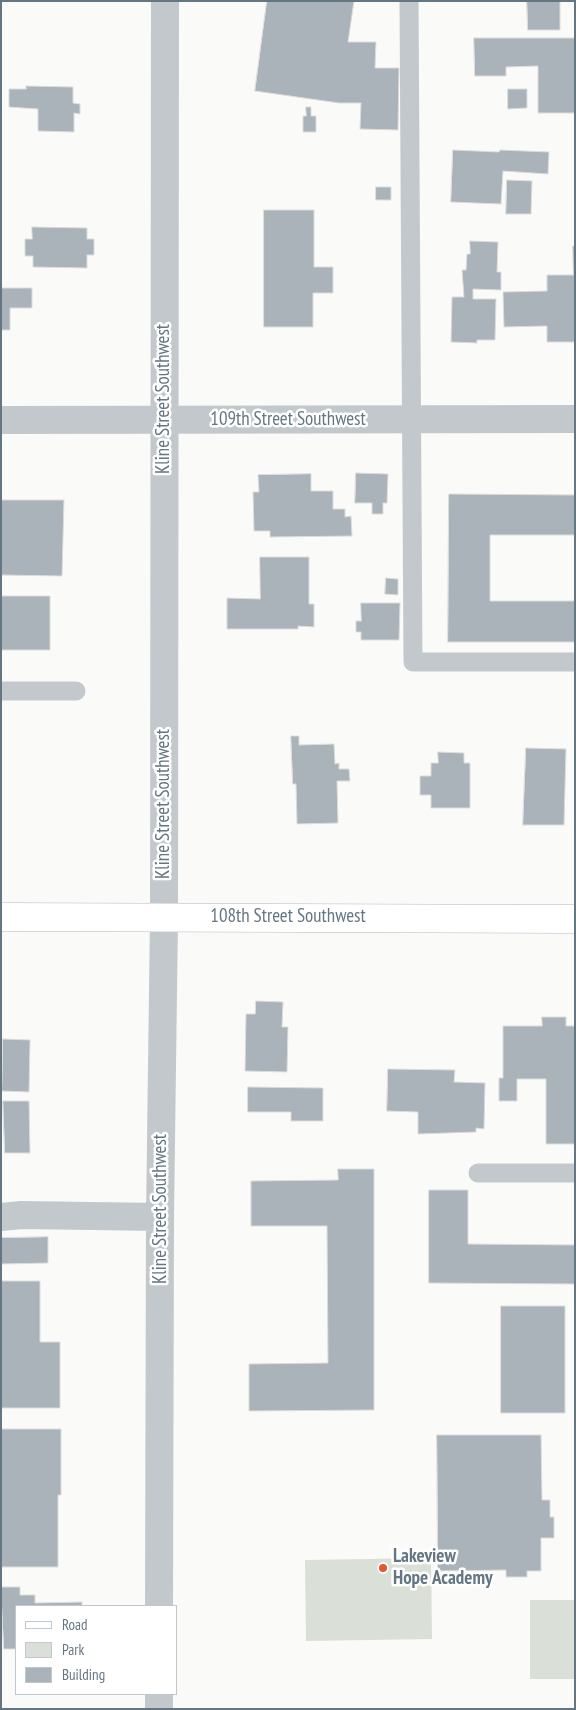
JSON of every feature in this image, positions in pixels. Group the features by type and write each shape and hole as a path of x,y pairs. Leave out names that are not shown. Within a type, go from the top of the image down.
{"street":[{"name":"Kline Street Southwest","path":"159,1605 160,1217 164,916 163,420 165,1"},
{"name":"109th Street Southwest","path":"1,420 575,420"},
{"name":"108th Street Southwest","path":"1,917 164,916 575,919"},
{"path":"1,1216 160,1217"},
{"path":"159,1695 159,1709"}],"lane":[{"path":"409,1 413,662 575,662"},
{"path":"1,691 76,692"},
{"path":"478,1173 575,1173"}],"green space":[{"path":"431,1558 432,1639 306,1641 305,1560"},
{"path":"530,1600 575,1600 575,1679 530,1679"}],"building":[{"path":"267,1 354,1 348,42 376,42 375,68 399,68 398,130 360,129 361,103 339,103 255,91"},
{"path":"527,1 560,1 560,30 528,30"},
{"path":"474,38 575,38 575,113 538,113 538,66 506,67 506,76 475,76"},
{"path":"26,86 73,87 73,103 80,104 80,114 74,113 74,132 38,131 38,109 9,107 9,89 26,89"},
{"path":"508,89 527,89 527,108 508,109"},
{"path":"306,107 311,107 311,116 316,116 316,132 303,132 303,116 306,116"},
{"path":"453,150 549,152 548,174 503,171 501,204 451,202"},
{"path":"507,180 532,181 531,214 506,214"},
{"path":"376,187 391,187 391,200 376,200"},
{"path":"264,210 314,210 314,267 333,267 333,293 313,293 313,327 264,327"},
{"path":"32,227 87,228 87,239 94,239 94,255 87,255 87,268 33,267 33,256 25,256 25,239 32,239"},
{"path":"470,241 498,242 497,272 501,272 501,290 473,289 473,299 496,299 495,340 477,340 477,343 451,342 452,297 464,297 462,270 466,270 467,254 470,254"},
{"path":"573,246 575,246 575,342 547,342 547,326 504,327 503,292 547,291 547,275 573,275"},
{"path":"1,288 32,288 32,308 10,308 10,330 1,330"},
{"path":"356,473 388,474 387,503 383,503 383,514 372,514 372,503 355,503"},
{"path":"311,474 311,491 333,491 333,509 345,509 345,517 351,516 352,536 270,537 270,531 254,531 253,492 259,492 258,475"},
{"path":"449,494 575,495 575,535 490,535 490,601 575,601 575,642 448,642"},
{"path":"1,500 64,500 62,576 1,575"},
{"path":"260,557 309,557 309,604 314,604 314,627 298,626 298,629 227,629 227,598 260,599"},
{"path":"386,578 398,579 398,595 385,594"},
{"path":"1,596 50,596 50,650 1,650"},
{"path":"361,603 400,603 399,640 361,640 361,632 356,632 356,621 361,621"},
{"path":"291,736 299,736 299,745 334,744 335,764 339,763 339,769 349,769 350,781 337,781 338,823 297,824 296,784 293,784"},
{"path":"526,748 566,749 564,825 523,825"},
{"path":"438,752 464,753 464,763 470,763 470,808 431,808 431,795 420,795 420,776 431,776 431,763 438,763"},
{"path":"256,1001 283,1002 282,1027 288,1027 287,1072 245,1071 246,1014 255,1014"},
{"path":"542,1017 566,1017 566,1026 575,1026 575,1144 546,1144 546,1079 517,1079 517,1101 499,1101 499,1078 503,1078 503,1026 542,1026"},
{"path":"3,1039 30,1040 29,1092 2,1091"},
{"path":"388,1069 455,1070 454,1082 485,1083 484,1129 476,1128 476,1132 418,1134 418,1112 387,1111"},
{"path":"248,1087 323,1088 323,1121 291,1121 291,1112 248,1112"},
{"path":"3,1101 29,1101 30,1153 5,1153"},
{"path":"338,1169 374,1169 374,1410 249,1411 249,1364 328,1363 327,1226 251,1226 251,1181 338,1180"},
{"path":"429,1190 468,1190 468,1244 575,1245 575,1284 429,1283"},
{"path":"48,1237 48,1263 1,1264 1,1238"},
{"path":"1,1281 40,1281 40,1342 60,1342 60,1408 1,1408"},
{"path":"501,1306 565,1306 565,1413 501,1413"},
{"path":"1,1429 61,1429 61,1495 58,1495 58,1567 1,1567"},
{"path":"437,1435 541,1435 542,1500 550,1500 550,1517 554,1517 554,1538 541,1538 541,1571 527,1571 527,1577 506,1577 506,1570 438,1571"},
{"path":"1,1587 20,1587 20,1595 35,1595 35,1603 82,1602 82,1605 15,1605 15,1649 4,1649"}],"place":[{"name":"Lakeview Hope Academy","path":"383,1568"}]}
